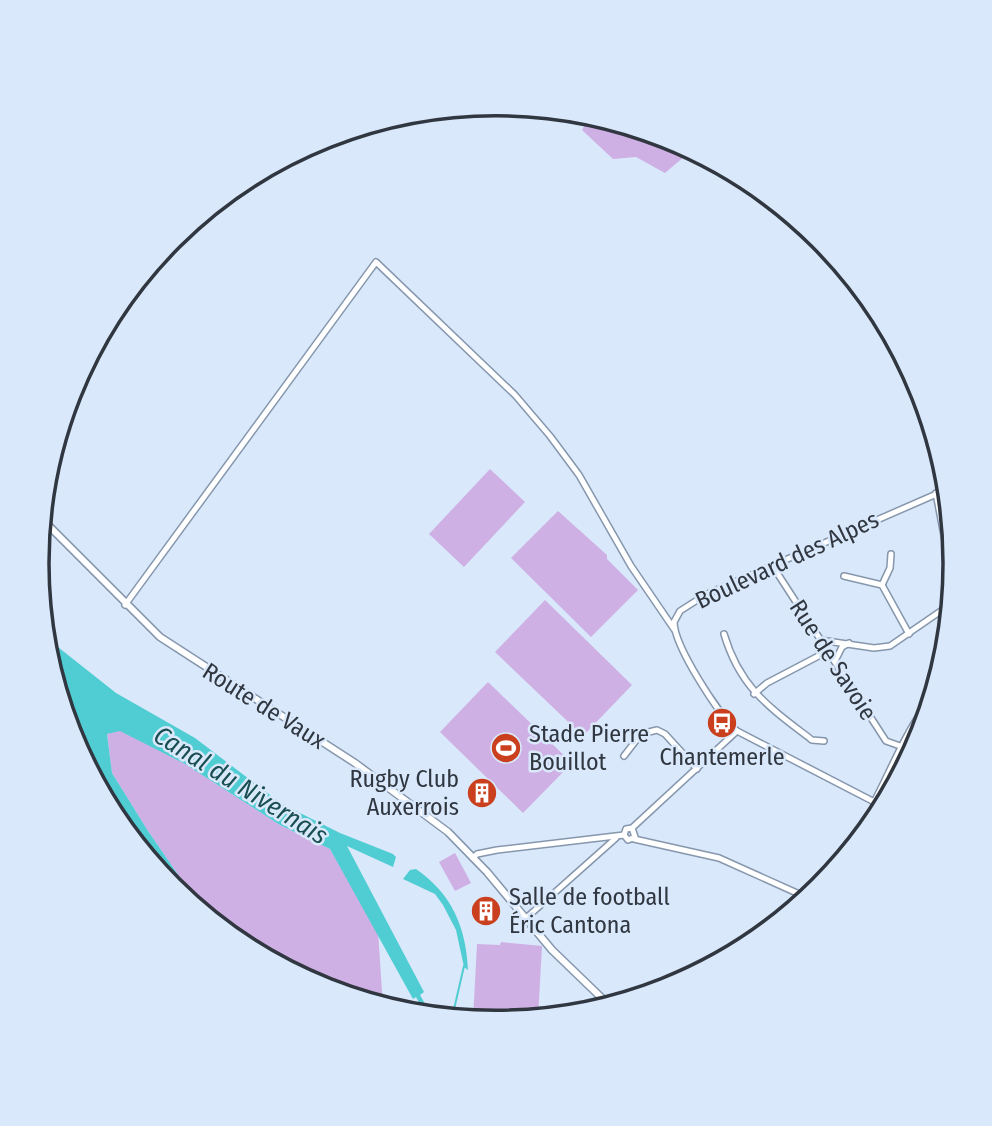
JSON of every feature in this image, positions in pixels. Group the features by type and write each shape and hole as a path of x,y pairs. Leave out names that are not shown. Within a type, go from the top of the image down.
{"street":[{"path":"125,605 376,262 515,395 550,436 579,475 631,566 674,629"},
{"path":"936,493 940,514"},
{"name":"Boulevard des Alpes","path":"874,802 737,731 713,705 674,629 677,614 696,600 936,493"},
{"name":"Route de Vaux","path":"51,528 125,605 187,657 393,790 448,832 565,964 601,997"},
{"path":"882,584 890,568 891,554"},
{"name":"Rue de Savoie","path":"772,565 886,741 900,749"},
{"path":"844,576 882,584 909,634"},
{"path":"820,640 881,648 909,634 940,612"},
{"path":"724,634 730,654 754,694 812,740 824,741"},
{"path":"835,661 842,647 849,643"},
{"path":"754,694 767,683 828,651"},
{"path":"624,756 642,734 657,730 665,734 697,769"},
{"path":"624,835 626,829 632,828 737,731"},
{"path":"875,799 907,738"},
{"path":"632,828 636,832 634,839"},
{"path":"473,858 477,853 624,835"},
{"path":"624,835 628,840 634,839 719,858 797,893"},
{"path":"525,919 616,838"}],"shaded area":[{"path":"585,125 612,131 683,157 665,173 636,157 613,159 582,130"},
{"path":"490,469 525,502 464,567 429,534"},
{"path":"558,511 607,555 607,559 638,590 591,637 511,558"},
{"path":"545,600 632,685 583,736 495,652"},
{"name":"Stade Pierre Bouillot","path":"488,682 572,763 523,813 440,732"},
{"path":"120,730 185,764 280,825 330,849 378,931 382,995 298,964 248,935 201,899 183,882 112,773 107,734"},
{"path":"455,853 471,883 455,891 439,862"},
{"path":"501,942 542,946 539,1008 474,1009 477,944 500,945"}],"water":[{"name":"Canal du Nivernais","path":"57,647 116,693 195,738 282,804 340,833 393,854 396,857 393,867 347,846 424,992 420,995 425,1004 419,1003 416,997 413,999 330,849 280,825 185,764 120,731 107,734 112,773 183,882 141,835 95,761 73,707"},
{"path":"416,869 439,889 455,913 464,940 468,970 464,967 456,930 443,905 435,894 403,879 410,870"}],"waterway":[{"path":"454,1008 464,966"}],"place":[{"name":"Chantemerle","path":"722,723"},
{"name":"Stade Pierre Bouillot","path":"506,748"},
{"name":"Rugby Club Auxerrois","path":"482,793"},
{"name":"Salle de football Éric Cantona","path":"486,911"}]}
